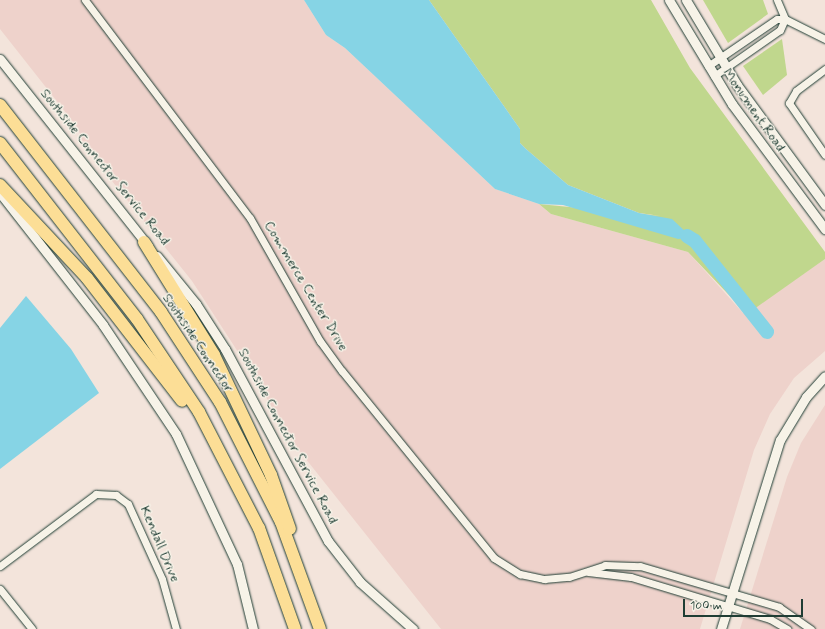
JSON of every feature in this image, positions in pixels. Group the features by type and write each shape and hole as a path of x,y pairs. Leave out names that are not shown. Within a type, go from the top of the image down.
{"highway":[{"name":"Southside Connector","path":"0,104 190,353 258,472 300,571 320,629"},
{"path":"0,143 170,366 225,458 271,560 295,629"},
{"path":"0,185 87,278 169,381 204,435 271,560"},
{"path":"144,242 196,321 239,405 286,512 300,571"}],"street":[{"name":"Commerce Center Drive","path":"85,0 251,220 306,317 338,366 484,548 506,567 533,578 558,579 588,572 605,565 640,566 779,607 811,629"},
{"name":"Monument Road","path":"669,0 714,76 825,229"},
{"name":"Monument Road","path":"686,0 727,68 825,204"},
{"path":"714,76 780,30 785,19 777,0"},
{"path":"708,66 777,19 785,19 825,39"},
{"path":"751,37 758,46"},
{"name":"Southside Connector Service Road","path":"0,59 144,242 173,273 225,349 328,541 360,582 413,629"},
{"path":"825,69 796,91 789,103 825,155"},
{"path":"0,192 103,326 176,434 237,564 253,629"},
{"path":"721,629 780,440 806,397 825,376"},
{"name":"Kendall Drive","path":"0,566 96,494 116,494 128,504 162,579 176,629"},
{"name":"Commerce Center Drive","path":"588,572 631,577 770,619 787,629"},
{"path":"0,589 32,629"}],"shaded area":[{"path":"0,0 304,0 326,35 345,48 495,189 539,204 551,214 688,252 743,313 747,313 825,259 825,351 794,378 770,414 754,450 700,629 441,629 286,434 262,389 192,281 84,146 78,128 0,29"},
{"path":"825,405 825,629 740,629 787,477 801,443"}],"green space":[{"path":"429,0 651,0 690,68 825,252 825,259 747,314 688,252 551,214 539,204 661,216 639,213 568,185 526,149 520,143 520,129"},
{"path":"703,0 763,0 768,14 728,43"},
{"path":"782,39 787,75 763,95 743,66"}],"water":[{"path":"304,0 429,0 520,129 520,143 526,149 568,185 639,213 672,219 688,234 686,238 678,239 563,205 539,204 495,189 345,48 326,35"},
{"path":"26,296 71,349 99,393 0,469 0,328"}],"waterway":[{"path":"687,236 695,241 767,332"}]}
